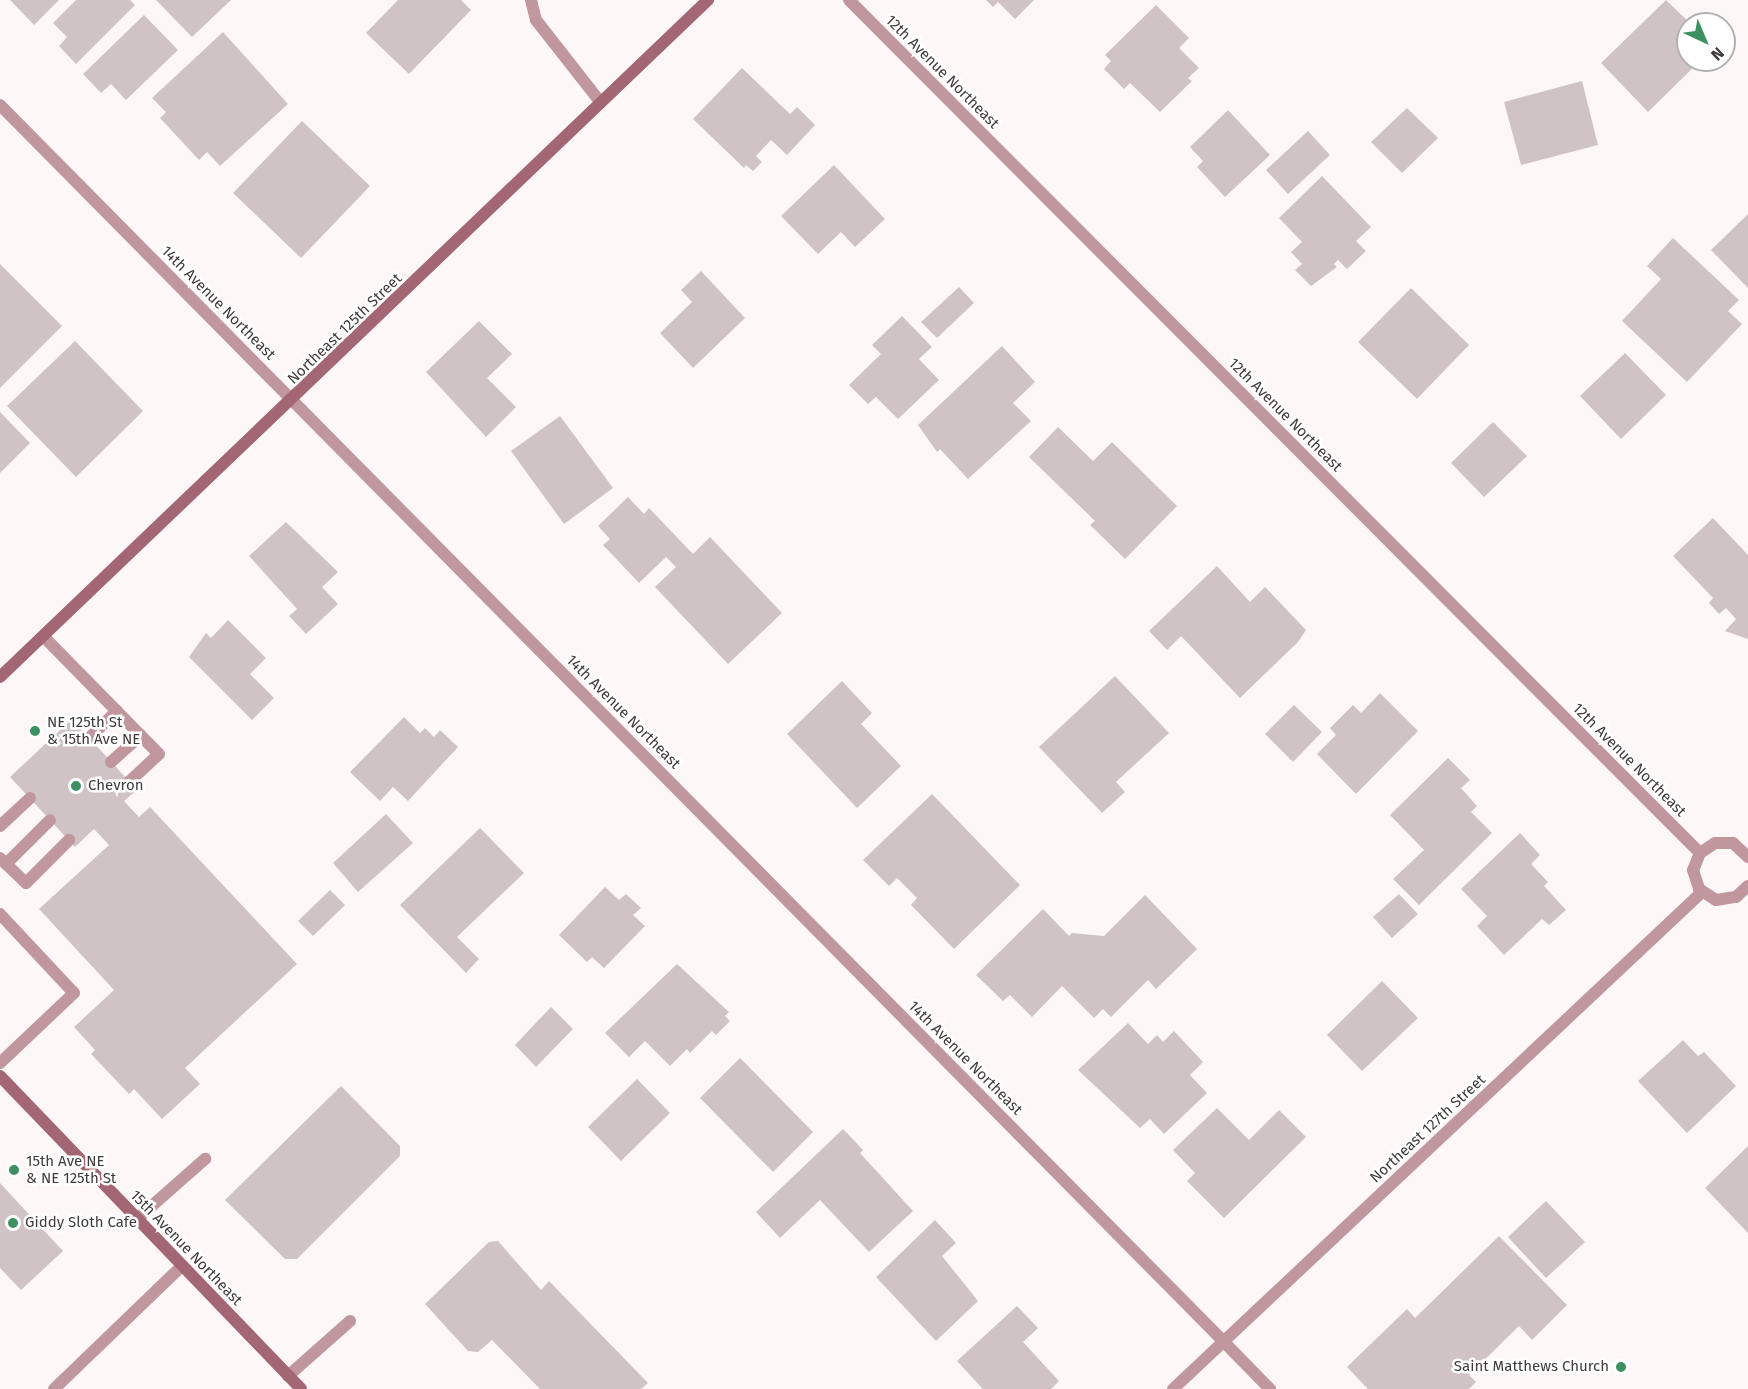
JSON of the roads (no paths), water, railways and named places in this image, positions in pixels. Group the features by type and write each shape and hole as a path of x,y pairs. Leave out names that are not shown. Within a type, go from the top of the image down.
{"main road":[{"name":"Northeast 125th Street","path":"0,676 294,399 708,0"},
{"name":"15th Avenue Northeast","path":"0,1076 301,1389"}],"street":[{"path":"531,0 537,20 601,103"},
{"name":"12th Avenue Northeast","path":"849,0 1700,853"},
{"name":"14th Avenue Northeast","path":"0,105 294,399 1270,1389"},
{"path":"44,636 159,754 129,782"},
{"path":"89,738 117,711"},
{"path":"111,762 141,735"},
{"path":"0,826 30,798"},
{"path":"50,820 3,861 26,883 69,840"},
{"path":"1746,893 1726,900 1702,891 1694,870 1700,853 1706,846 1724,842 1733,843 1748,856"},
{"name":"Northeast 127th Street","path":"1173,1389 1702,891"},
{"path":"0,914 74,993 0,1063"},
{"path":"137,1219 205,1159"},
{"path":"54,1389 182,1266"},
{"path":"288,1376 350,1321"}],"place":[{"name":"NE 125th St & 15th Ave NE","path":"35,731"},
{"name":"Chevron","path":"76,786"},
{"name":"15th Ave NE & NE 125th St","path":"14,1170"},
{"name":"Giddy Sloth Cafe","path":"13,1223"},
{"name":"Saint Matthews Church","path":"1621,1367"}]}
